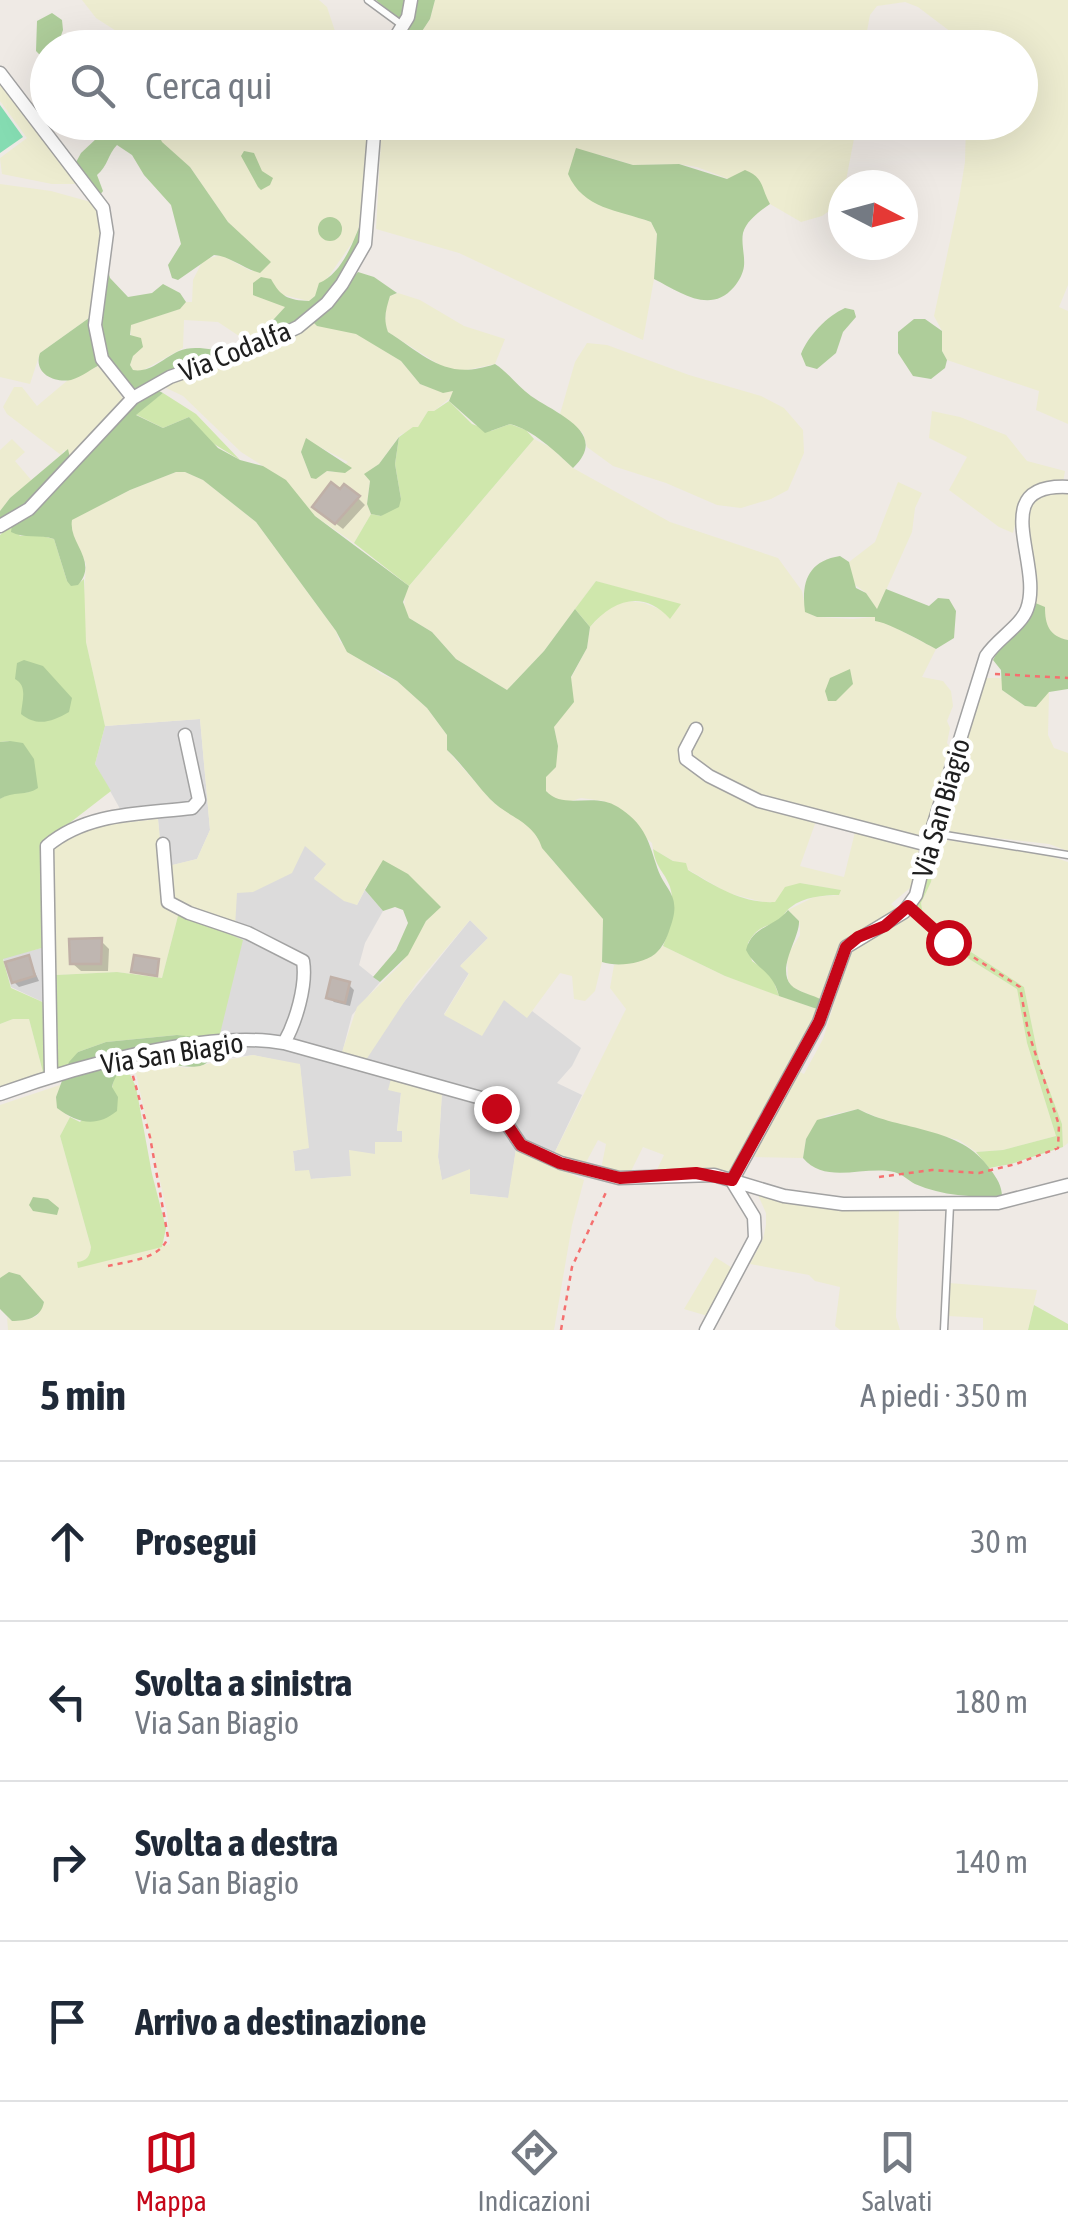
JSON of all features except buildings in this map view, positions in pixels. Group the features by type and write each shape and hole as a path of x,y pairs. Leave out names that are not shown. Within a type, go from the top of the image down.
{"street":[{"path":"400,30 411,0"},
{"path":"0,73 30,112"},
{"path":"51,140 103,208 107,233 95,324 102,359 134,398"},
{"name":"Via Codalfa","path":"0,526 28,508 134,398 170,377 258,346 298,327 326,303 365,244 374,140"},
{"name":"Via San Biagio","path":"732,1180 819,1022 846,947 858,937 885,926 916,895 986,656 998,638 1014,628 1026,613 1030,594 1021,514 1028,496 1042,488 1068,487"},
{"path":"696,729 685,750 686,759 746,795 930,839"},
{"path":"51,1075 47,846 77,826 192,808 199,800 185,735"},
{"path":"163,844 168,902 188,914 248,933 303,961 300,994 284,1043"},
{"name":"Via San Biagio","path":"0,1094 51,1075 206,1042 255,1039 284,1043 481,1098 496,1108 521,1145 560,1163 611,1176 696,1173 784,1196 843,1204 998,1203 1068,1185"},
{"path":"706,1330 754,1238 754,1217 732,1180"}],"lane":[{"path":"368,0 403,26"},
{"path":"930,839 1068,855"},
{"path":"944,1330 950,1204"}],"path":[{"path":"979,675 1013,673 1068,678"},
{"path":"878,1177 932,1170 979,1173 1058,1148 1059,1140 1059,1126 1038,1065 1020,987 948,942 908,906"},
{"path":"108,1266 157,1253 167,1244 168,1237 142,1099 126,1059"},
{"path":"561,1330 572,1267 605,1200 611,1176"}],"shaded area":[{"path":"200,719 210,830 197,859 169,866 237,892 305,845 327,864 314,878 357,905 365,890 383,911 365,943 359,965 380,982 352,1015 341,1057 391,1018 470,920 488,938 461,965 469,973 444,1014 481,1035 504,999 527,1017 532,1011 581,1048 557,1083 582,1095 552,1158 521,1142 516,1149 509,1198 470,1194 470,1170 442,1181 438,1157 442,1092 401,1092 397,1130 402,1131 403,1142 376,1154 352,1176 310,1179 295,1171 293,1151 308,1148 300,1065 253,1055 208,1061 213,1056 179,912 166,904 158,819 124,822 95,764 105,726"},
{"path":"45,947 47,1004 11,987 3,958"}],"green space":[{"path":"82,0 319,0 327,7 335,30 115,30 96,18"},
{"path":"376,0 435,0 423,30 408,30"},
{"path":"435,0 1068,0 1068,285 1059,307 1068,311 1068,424 1036,410 1039,391 947,360 942,351 942,331 934,316 959,199 966,140 1038,140 1038,30 948,30 905,2 877,6 870,15 867,30 423,30"},
{"path":"52,13 62,20 63,30 37,30 37,21"},
{"path":"0,81 30,121 30,140 45,140 78,184 52,184 2,174 0,158 27,138 0,101"},
{"path":"0,105 23,137 0,153"},
{"path":"95,140 161,140 190,167 228,222 271,262 260,273 214,255 178,280 172,278 168,265 181,244 171,205 132,155 117,145 97,175 103,191 100,195 74,166"},
{"path":"161,140 371,140 365,211 354,240 315,296 309,301 279,294 285,307 251,344 218,322 184,320 183,348 140,372 130,365 130,325 192,302 193,280 203,260 221,255 251,271 270,262 228,222 190,167"},
{"path":"381,140 854,140 848,170 828,170 828,212 801,222 770,204 763,192 697,167 633,165 601,155 630,215 651,222 657,234 643,340 459,253 376,229"},
{"path":"576,148 633,165 679,164 727,179 745,170 756,176 770,204 745,229 743,269 734,287 725,295 705,300 684,295 654,279 657,234 651,222 603,207 583,195 568,174"},
{"path":"244,151 254,153 262,171 273,178 270,185 261,190 258,187 241,156"},
{"path":"0,184 51,191 98,204 103,228 89,318 40,353 30,384 0,377"},
{"path":"365,211 363,243 348,269 305,318 251,344 285,307 253,295 253,283 261,277 271,279 286,296 309,301 319,283 342,262"},
{"path":"330,217 342,229 330,241 318,229"},
{"path":"108,270 110,278 128,297 152,293 163,284 180,293 186,302 180,309 131,325 130,335 141,338 143,347 133,356 133,370 151,367 184,349 228,353 134,397 102,364 71,380 46,375 39,366 40,353 89,318"},
{"path":"358,272 374,277 397,293 390,296 387,305 388,332 426,358 450,368 478,369 495,364 526,392 576,426 586,445 573,468 519,427 510,424 485,433 449,401 453,391 443,393 420,384 401,361 356,334 317,326 313,322"},
{"path":"398,293 420,300 464,326 505,339 495,364 457,372 446,369 388,332 386,307 390,296"},
{"path":"845,308 854,310 856,317 843,332 836,353 817,369 806,366 801,354 808,340 825,321"},
{"path":"914,319 925,319 942,331 942,351 947,360 945,368 931,379 913,376 898,353 898,332"},
{"path":"313,322 356,333 401,361 420,384 442,392 453,391 454,395 434,411 428,411 418,427 400,435 379,464 365,474 370,480 367,504 371,514 354,543 315,516 183,396 160,385","holes":["320,447 348,462 333,472 311,478 301,452 303,448"]},
{"path":"587,343 607,345 761,396 784,408 803,430 804,453 788,490 741,508 717,505 613,466 587,447 583,433 560,414 575,362"},
{"path":"103,364 125,403 70,458 64,450 61,455 7,414 3,407 14,387 22,387 37,406 68,380"},
{"path":"155,389 163,393 136,415 163,428 189,417 218,448 286,480 315,516 409,586 403,602 409,618 432,632 456,659 507,690 544,651 575,609 590,627 587,648 571,677 574,702 554,727 558,746 556,767 546,777 546,791 562,800 609,803 626,813 643,832 674,907 668,935 655,954 629,964 602,962 603,919 542,848 533,831 490,799 447,750 447,735 427,708 397,681 347,652 336,631 256,522 203,480 176,472 72,520 85,568 78,585 71,586 67,581 54,539 11,532 12,524 124,409"},
{"path":"163,393 196,414 240,460 206,439 189,417 163,428 135,414"},
{"path":"449,401 472,424 491,431 510,424 526,430 534,439 409,586 354,543 371,514 381,516 401,499 395,464 399,437 418,427 428,411"},
{"path":"932,411 1006,435 1027,461 1065,471 1063,483 1030,492 1021,500 1013,533 999,527 949,490 967,457 929,438"},
{"path":"399,437 395,464 399,507 381,516 371,514 367,504 370,481 364,474 379,464"},
{"path":"306,438 352,468 345,473 327,471 311,478 301,452"},
{"path":"12,439 25,452 15,461 32,481 0,511 0,450"},
{"path":"534,439 550,447 573,468 670,522 778,558 802,591 806,612 817,617 875,617 936,649 922,677 943,681 951,691 953,706 947,721 947,743 952,750 925,838 816,821 800,866 844,877 855,832 910,845 922,853 917,882 891,904 898,910 859,936 824,1002 792,987 788,980 787,956 800,928 799,921 788,910 814,897 839,895 840,890 800,883 775,902 728,893 653,849 652,843 604,801 581,798 565,803 546,791 546,777 558,746 554,727 573,702 571,678 587,648 590,627 611,605 627,601 664,611 680,605 596,581 544,651 507,690 456,659 432,632 404,611 405,591"},
{"path":"68,449 70,458 30,503 0,523 0,511 10,498"},
{"path":"176,472 203,480 256,522 336,631 340,642 381,674 397,681 427,708 447,735 447,750 493,802 527,824 551,859 597,910 603,919 602,962 595,991 585,1001 574,999 572,976 560,973 527,1018 504,1000 482,1036 444,1015 469,974 460,966 488,938 470,920 416,984 364,1063 340,1058 357,1007 401,964 426,921 441,906 367,885 357,905 344,901 314,879 326,864 305,846 292,873 253,892 237,893 235,927 171,902 168,866 197,859 210,830 200,719 105,726 86,642 86,564 70,529 71,520"},
{"path":"898,482 922,493 915,508 912,532 877,610 866,593 854,584 849,562 875,542"},
{"path":"1052,493 1068,494 1068,640 1050,631 1033,602 1024,532 1028,503"},
{"path":"12,524 20,536 34,534 54,539 67,581 77,585 84,579 86,642 105,726 95,764 111,791 45,842 45,947 3,959 11,988 47,1004 50,1074 44,1076 29,1019 0,1024 0,799 10,793 30,792 10,741 0,742 0,535"},
{"path":"840,556 849,562 856,588 866,593 877,609 886,589 929,606 938,598 949,599 956,611 954,638 936,649 875,621 875,617 817,617 805,612 804,591 809,575 820,563"},
{"path":"596,581 681,604 670,619 649,604 628,602 608,610 590,627 575,609"},
{"path":"1033,602 1045,607 1052,633 1068,640 1068,689 1049,692 1036,707 1025,706 1002,690 1001,670 993,660 1026,621"},
{"path":"24,660 43,666 72,698 69,712 45,722 21,714 23,690 15,679 17,663"},
{"path":"850,669 853,684 836,701 828,701 825,691 830,678"},
{"path":"982,678 1002,678 1002,690 1025,706 1049,692 1048,735 1054,748 1068,753 1068,851 1049,844 936,831 959,765"},
{"path":"0,742 23,743 34,759 38,788 0,799"},
{"path":"158,819 166,903 179,912 162,978 117,972 56,975 52,852 63,840 102,825"},
{"path":"939,839 1041,853 1068,862 1068,1143 1063,1147 1062,1124 1040,1065 1024,987 923,915 921,903 931,882"},
{"path":"939,839 931,882 921,903 923,915 1024,987 1040,1065 1062,1124 1063,1147 1011,1164 989,1168 976,1152 1003,1150 1056,1136 1027,1043 1017,989 958,952 910,915 932,844"},
{"path":"653,849 673,861 686,863 688,870 719,888 752,900 775,902 785,887 800,883 841,890 839,895 814,897 796,904 780,919 759,930 748,943 752,961 771,974 779,996 725,976 663,946 672,894"},
{"path":"383,860 408,874 441,907 426,921 408,955 380,982 373,977 396,950 408,923 403,910 395,907 383,911 365,890"},
{"path":"788,910 799,921 787,962 787,978 794,987 822,1000 820,1010 779,996 772,980 746,950 759,931"},
{"path":"179,912 243,940 219,1038 177,1035 106,1042 78,1052 66,1070 58,1072 56,975 117,972 162,978"},
{"path":"910,915 958,952 1017,989 1027,1043 1056,1136 1003,1150 976,1152 959,1140 893,1124 858,1109 826,1116 806,1139 803,1158 754,1157 798,1071 804,1074 823,1039 849,956 859,944"},
{"path":"663,946 725,976 820,1010 731,1179 655,1174 664,1155 643,1147 629,1175 601,1169 606,1144 598,1140 583,1168 552,1158 626,1009 610,988 614,965 652,956"},
{"path":"29,1019 44,1076 0,1092 0,1024"},
{"path":"177,1035 205,1038 214,1047 209,1061 184,1066 150,1061 121,1070 112,1087 118,1097 117,1111 102,1120 79,1120 57,1108 56,1097 69,1062 78,1052 106,1042"},
{"path":"253,1055 300,1064 309,1148 293,1151 295,1171 309,1170 311,1179 351,1176 349,1150 375,1154 375,1142 402,1142 402,1131 397,1131 401,1093 388,1090 391,1079 442,1092 438,1157 442,1180 470,1169 470,1194 508,1198 516,1149 584,1180 554,1330 8,1330 7,1317 12,1321 37,1316 44,1302 28,1285 0,1278 0,1105 63,1084 56,1097 70,1117 60,1136 91,1247 90,1255 78,1267 170,1244 167,1212 133,1060 187,1068"},
{"path":"125,1064 136,1087 166,1228 162,1247 78,1268 77,1262 87,1258 91,1247 60,1136 70,1117 80,1122 112,1088 115,1074"},
{"path":"858,1109 963,1144 993,1172 1002,1197 936,1191 883,1170 822,1171 803,1158 806,1139 817,1120"},
{"path":"758,1195 835,1209 899,1210 896,1317 900,1330 840,1330 835,1326 840,1287 815,1281 809,1275 750,1264 766,1225 766,1213"},
{"path":"33,1197 48,1199 59,1208 57,1215 33,1211 29,1205"},
{"path":"715,1257 737,1271 711,1317 684,1309"},
{"path":"9,1272 20,1275 44,1302 32,1318 12,1321 0,1309 0,1278"},
{"path":"949,1283 1037,1290 1028,1330 983,1330 983,1318 948,1316"},
{"path":"1034,1305 1068,1324 1068,1330 1028,1330"}],"route":[{"path":"496,1108 521,1145 560,1163 620,1178 696,1173 732,1180 819,1022 846,947 858,937 885,926 908,906 948,942"}]}
